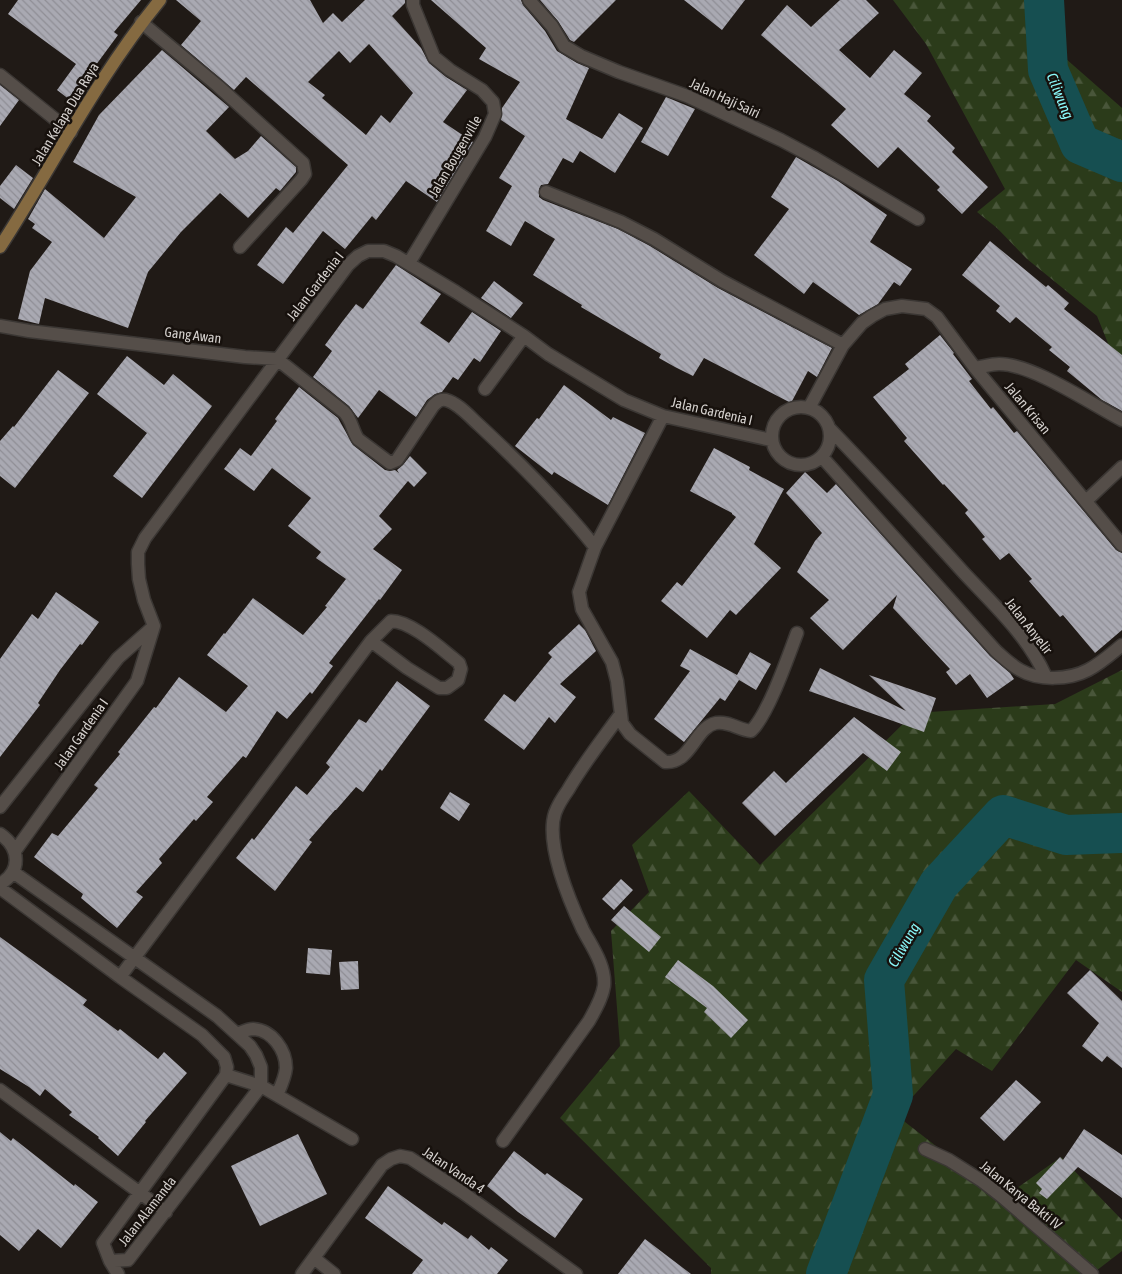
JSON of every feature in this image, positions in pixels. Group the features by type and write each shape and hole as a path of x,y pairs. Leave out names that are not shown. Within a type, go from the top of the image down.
{"main road":[{"name":"Jalan Kelapa Dua Raya","path":"0,247 118,56 141,22 160,0"}],"street":[{"name":"Jalan Bougenville","path":"410,263 485,137 496,114 493,102 482,90 450,70 434,57 413,5 413,0"},
{"name":"Jalan Haji Sairi","path":"529,0 552,26 564,46 581,56 619,72 687,96 781,140 918,219"},
{"path":"141,22 218,86 303,163 305,174 301,180 240,247"},
{"path":"0,75 71,132"},
{"path":"546,192 621,222 654,239 722,281 843,345 809,408"},
{"name":"Jalan Gardenia I","path":"15,851 137,681 154,626 139,579 138,552 152,527 348,265 358,256 368,251 384,251 410,263 524,336 548,354 624,400 663,416 772,440"},
{"name":"Jalan Krisan","path":"843,345 872,316 885,309 902,306 926,309 937,317 975,368 1122,545"},
{"name":"Gang Awan","path":"0,326 245,357 278,359"},
{"path":"485,389 524,336"},
{"path":"278,359 344,412 350,420 358,439 390,463 394,463 397,460 438,401 445,400 453,403 529,473 570,516 595,546"},
{"path":"975,368 999,364 1025,370 1122,420"},
{"path":"800,406 809,408 818,412 829,428 828,448 822,457 814,463 796,465 779,456 774,449 772,430 775,421 790,408 800,406"},
{"path":"663,416 595,546 581,584 580,600 586,618 612,662 617,681 622,723 630,734 665,762 672,763 681,758 704,731 716,723 725,724 744,731 751,731 756,726 772,695 797,633"},
{"name":"Jalan Anyelir","path":"829,428 1007,619 1033,652 1046,677"},
{"name":"Jalan Anyelir","path":"822,457 1010,664 1030,675 1046,677"},
{"path":"1086,501 1122,468"},
{"path":"120,978 371,641 387,624 391,621 398,621 411,627 453,658 461,669 460,675 453,685 440,688 407,668 371,641"},
{"name":"Jalan Gardenia I","path":"0,806 118,658 154,626"},
{"path":"1046,677 1070,677 1079,674 1099,663 1122,645"},
{"path":"504,1141 589,1021 599,1002 604,986 604,975 598,957 573,907 563,878 552,834 555,814 564,797 587,760 620,715"},
{"path":"0,834 10,841 15,851 16,862 13,872 7,881 0,886 120,978 202,1035 224,1057 227,1066 226,1075 261,1086 352,1139"},
{"path":"13,872 217,1016 250,1046 256,1055 261,1067 261,1086"},
{"path":"237,1034 252,1029 266,1033 277,1042 284,1055 286,1066 284,1078 277,1095"},
{"name":"Jalan Alamanda","path":"226,1075 103,1243 110,1261 128,1260 261,1086"},
{"path":"0,1090 166,1212"},
{"name":"Jalan Karya Bakti IV","path":"924,1149 962,1168 982,1181 1092,1274"},
{"name":"Jalan Vanda 4","path":"314,1258 382,1166 391,1159 400,1156 410,1158 442,1178 576,1274"},
{"path":"302,1274 314,1258 334,1274"},
{"path":"110,1261 118,1274"}],"green space":[{"path":"893,0 1062,0 1065,58 1122,108 1122,378 1097,316 1027,259 997,228 977,212 1005,189 926,44"},
{"path":"1122,670 1122,992 1076,960 992,1071 956,1049 896,1115 1003,1198 1061,1157 1122,1220 1122,1251 1092,1274 711,1274 711,1268 560,1118 620,1046 611,931 649,892 632,845 689,791 760,865 914,713 1055,704"}],"building":[{"path":"18,0 141,0 114,32 118,35 90,73 94,76 74,103 57,90 76,64 8,14"},
{"path":"176,0 310,0 323,23 333,13 342,22 365,0 405,0 405,3 392,16 421,48 429,63 446,77 467,90 443,122 473,142 437,202 406,181 376,220 372,216 345,249 323,231 283,284 257,265 286,227 293,233 348,165 246,77 234,90 181,45 201,21","holes":["369,44 413,93 390,123 381,115 366,135 322,98 325,95 308,82 339,51 350,63"]},
{"path":"431,0 521,0 545,31 557,51 589,68 566,119 602,139 619,113 643,128 615,173 580,151 573,163 563,158 548,184 541,185 539,197 618,229 650,246 718,288 832,348 817,377 808,371 791,403 704,358 693,376 659,358 661,354 581,307 582,305 533,275 555,239 525,221 511,246 486,231 512,186 499,178 525,136 501,120 502,108 520,82 479,59 486,48"},
{"path":"540,0 616,0 574,42 570,40 558,21"},
{"path":"684,0 745,0 722,30"},
{"path":"840,0 866,0 879,13 839,50 870,78 894,50 922,73 904,94 931,116 927,121 955,148 952,152 988,187 962,214 937,190 940,187 898,147 878,168 831,125 846,109 761,35 787,5 811,27"},
{"path":"162,50 229,107 206,131 235,159 248,151 261,136 296,167 296,172 280,191 276,188 248,218 220,193 181,232 148,272 128,328 45,298 39,324 18,319 30,271 52,242 32,228 35,224 28,219 45,189 104,238 136,197 73,162 99,115"},
{"path":"0,85 19,100 0,126"},
{"path":"666,97 695,109 668,156 641,142"},
{"path":"796,157 838,181 887,215 870,242 912,269 900,286 894,282 878,304 859,315 813,282 804,294 754,255 789,209 771,197"},
{"path":"16,165 33,178 14,209 0,198 0,186"},
{"path":"990,241 1046,287 1048,285 1069,303 1064,309 1122,355 1122,411 1102,400 1067,371 1070,367 1049,350 1052,347 1016,317 1010,323 996,311 1000,306 962,275"},
{"path":"396,265 441,294 420,323 449,343 472,312 501,331 480,362 474,358 458,380 453,377 442,392 435,394 427,400 416,417 379,390 358,418 349,406 313,377 332,351 325,345 342,322 356,304 363,309"},
{"path":"494,281 523,303 511,318 481,298"},
{"path":"940,335 972,379 969,381 991,409 993,407 1014,433 1017,431 1116,550 1122,553 1122,630 1095,653 1063,615 1060,617 1029,581 1032,579 1009,553 1000,560 982,539 985,537 965,513 968,510 904,441 907,438 873,397 909,369 905,364"},
{"path":"127,356 164,385 173,374 212,406 142,498 113,476 147,433 97,394"},
{"path":"58,370 89,393 15,488 0,476 0,441 14,427"},
{"path":"564,385 611,420 613,417 645,433 608,505 554,472 552,475 515,446 537,418 539,419"},
{"path":"299,387 338,418 353,445 385,470 395,470 399,473 397,470 410,456 427,473 414,487 408,481 379,516 392,529 373,549 402,570 329,663 333,666 312,694 310,692 287,719 277,711 246,758 243,756 207,797 213,802 196,821 194,819 159,859 162,863 136,892 143,897 117,928 81,898 83,894 34,857 52,833 58,836 98,788 94,785 120,754 118,752 154,707 156,708 179,677 226,712 248,686 207,655 253,598 303,635 327,607 325,606 346,579 316,558 321,552 288,526 311,498 272,468 254,491 224,469 240,448 251,456"},
{"path":"714,448 750,467 749,470 784,489 754,544 781,568 736,615 730,610 707,638 661,601 677,582 682,586 736,517 732,513 690,491"},
{"path":"805,472 827,493 836,484 990,656 1010,673 1014,679 987,698 970,674 956,685 946,672 950,669 893,608 897,595 843,650 810,618 829,600 797,572 815,541 822,533 786,493"},
{"path":"56,592 99,622 60,670 38,703 40,705 0,757 0,659 32,614 38,619"},
{"path":"579,624 585,630 596,651 560,684 576,697 555,723 549,717 524,750 484,720 504,694 515,702 552,657 548,653"},
{"path":"690,649 737,675 750,652 771,664 756,690 739,680 725,701 720,698 684,742 654,719 690,671 680,666"},
{"path":"820,668 906,711 869,675 936,698 924,732 809,691"},
{"path":"397,681 430,706 382,771 380,769 363,792 356,787 309,840 312,842 275,891 236,858 252,838 254,840 296,786 307,795 330,767 326,763 359,719 366,723"},
{"path":"854,717 901,752 887,771 863,753 775,836 742,803 774,771 786,783"},
{"path":"450,792 470,804 459,821 440,808"},
{"path":"621,879 633,890 614,910 602,899"},
{"path":"624,906 661,937 649,952 611,920"},
{"path":"0,937 87,1000 83,1005 118,1031 120,1029 158,1059 164,1052 187,1073 145,1121 118,1156 99,1137 69,1115 72,1112 45,1089 40,1096 0,1069"},
{"path":"308,948 332,950 330,975 306,973"},
{"path":"678,960 713,986 748,1020 731,1038 704,1012 707,1008 665,977"},
{"path":"358,961 359,989 341,990 339,962"},
{"path":"1090,970 1122,1001 1122,1068 1107,1056 1102,1062 1082,1046 1099,1023 1067,993"},
{"path":"1016,1080 1041,1102 1004,1141 980,1118"},
{"path":"1084,1129 1122,1155 1122,1198 1078,1167 1047,1199 1039,1193 1042,1189 1036,1183 1060,1157 1063,1160"},
{"path":"0,1132 11,1141 13,1138 74,1186 75,1184 98,1202 61,1248 38,1229 19,1251 0,1235"},
{"path":"298,1134 327,1194 260,1226 231,1166"},
{"path":"514,1151 545,1175 547,1173 583,1199 555,1238 518,1212 487,1186"},
{"path":"388,1186 442,1225 444,1222 468,1239 471,1235 489,1250 491,1247 508,1260 497,1274 412,1274 423,1260 365,1218"},
{"path":"645,1239 691,1274 618,1274"}],"waterway":[{"name":"Ciliwung","path":"1044,0 1048,70 1080,144 1122,162"},
{"name":"Ciliwung","path":"826,1274 893,1095 884,980 939,884 1003,815 1066,835 1122,833"}]}
